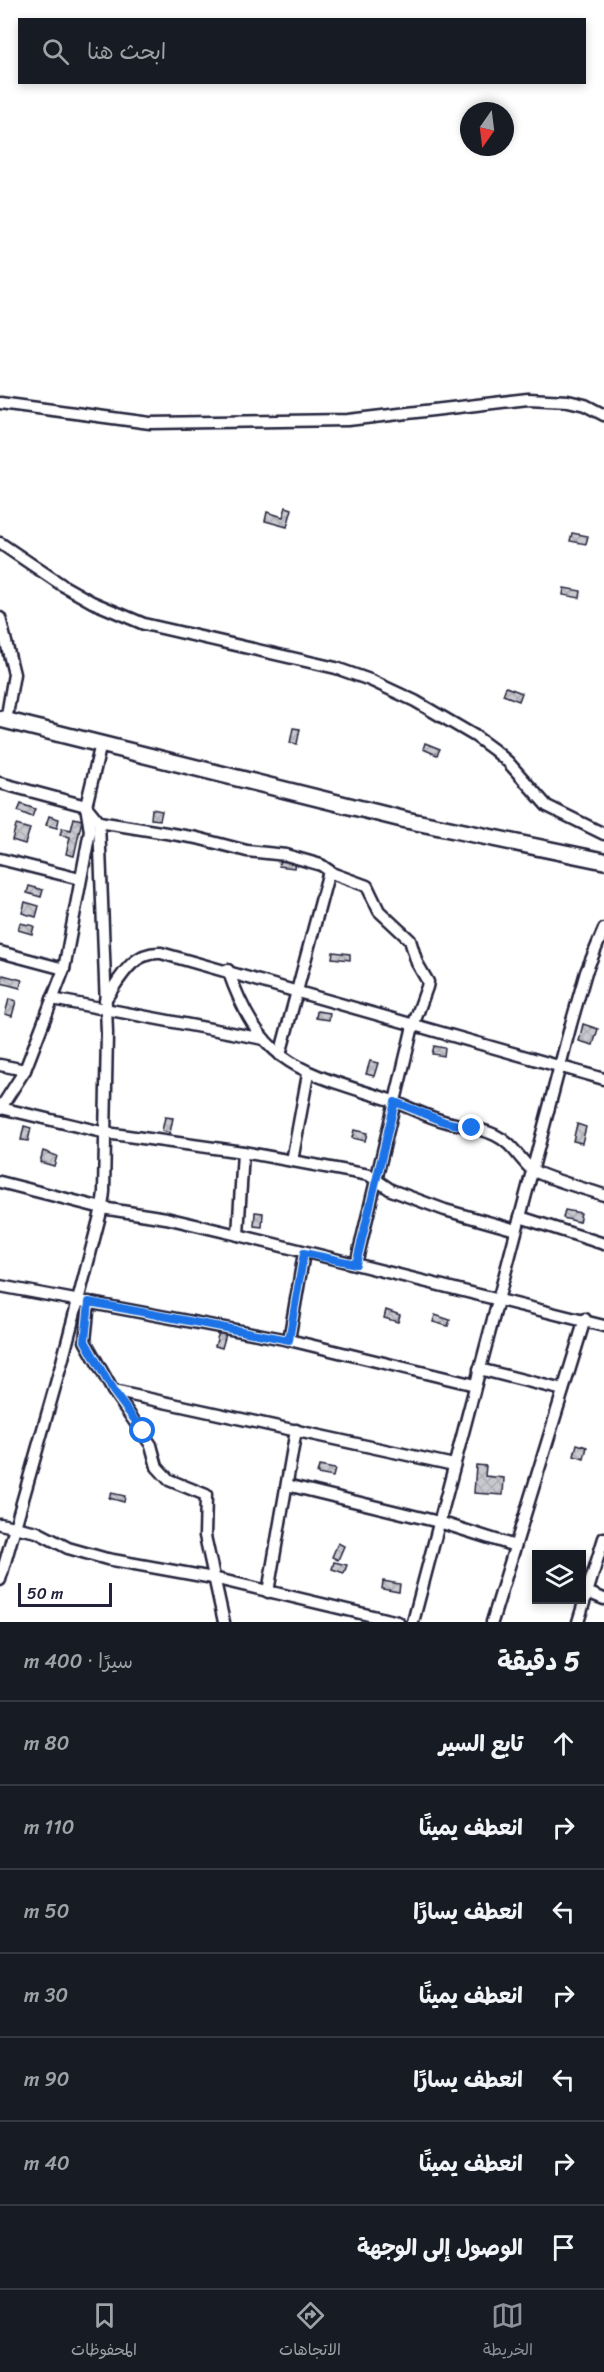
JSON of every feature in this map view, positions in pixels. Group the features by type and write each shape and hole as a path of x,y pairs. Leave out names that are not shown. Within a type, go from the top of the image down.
{"main road":[{"path":"3,720 406,820 604,861"}],"street":[{"path":"0,403 150,423 348,420 528,399 568,401 585,405 604,415"},
{"path":"0,543 62,585 92,602 144,624 336,668 415,700 494,750 508,762 547,806 604,834"},
{"path":"0,618 14,674 3,720"},
{"path":"101,744 86,806 90,831 64,969 25,1070 1,1108 106,1133 243,1152 376,1178 392,1190 445,1210 516,1230"},
{"path":"0,783 86,806 99,822 105,1005 106,1133 102,1208 84,1301 14,1526 0,1580"},
{"path":"99,822 197,838 247,851 286,855 321,865 329,871 367,886 379,911 410,940 417,963 428,982 413,1026 356,1264"},
{"path":"0,859 80,879"},
{"path":"280,1055 329,871"},
{"path":"413,1622 497,1298 586,972 604,929"},
{"path":"0,952 64,969"},
{"path":"105,1005 134,960 144,953 161,952 604,1079"},
{"path":"228,970 246,1016 280,1055 308,1074 395,1102 445,1122 496,1136 515,1148 532,1170 604,1195"},
{"path":"52,999 105,1005 264,1039"},
{"path":"0,1065 25,1070"},
{"path":"292,1161 308,1074"},
{"path":"238,1235 243,1152"},
{"path":"0,1182 102,1208 166,1218 238,1235 604,1326"},
{"path":"520,1217 604,1244"},
{"path":"289,1340 304,1253"},
{"path":"0,1286 289,1340 475,1385"},
{"path":"84,1301 85,1341 113,1391 143,1431 151,1445 157,1467 169,1480 206,1495 205,1536 224,1622"},
{"path":"496,1621 515,1546 585,1320"},
{"path":"479,1369 563,1390"},
{"path":"113,1391 454,1465"},
{"path":"268,1592 296,1430"},
{"path":"286,1485 439,1522 515,1546"},
{"path":"0,1524 47,1535 62,1546 89,1554 213,1578 398,1622"},
{"path":"578,1622 604,1538"},
{"path":"587,1592 604,1599"}],"building":[{"path":"286,507 292,509 287,527 265,521 267,512 283,517"},
{"path":"572,533 588,536 586,544 570,541"},
{"path":"564,588 581,591 580,598 563,595"},
{"path":"506,687 522,693 519,701 503,695"},
{"path":"293,728 300,729 297,744 290,743"},
{"path":"425,743 440,749 437,755 423,749"},
{"path":"21,804 35,809 32,817 18,811"},
{"path":"152,809 162,811 160,820 151,819"},
{"path":"49,816 59,819 57,828 46,825"},
{"path":"74,818 82,820 74,856 66,854 70,837 60,835 62,828 71,830"},
{"path":"16,825 30,829 25,844 12,840"},
{"path":"280,858 295,861 294,868 279,866"},
{"path":"29,886 43,890 41,897 27,893"},
{"path":"25,902 39,906 36,917 22,913"},
{"path":"20,923 34,926 32,934 18,930"},
{"path":"333,952 350,954 350,960 332,958"},
{"path":"3,975 22,980 20,988 1,983"},
{"path":"9,999 16,1001 12,1016 5,1014"},
{"path":"317,1011 330,1013 329,1020 316,1018"},
{"path":"583,1024 598,1029 593,1045 579,1041"},
{"path":"434,1046 445,1048 444,1056 432,1054"},
{"path":"370,1061 378,1063 374,1076 366,1074"},
{"path":"165,1117 173,1118 170,1133 162,1131"},
{"path":"577,1124 586,1127 582,1143 573,1141"},
{"path":"24,1126 31,1128 28,1141 21,1140"},
{"path":"354,1130 367,1133 365,1141 352,1138"},
{"path":"43,1151 57,1156 54,1166 40,1162"},
{"path":"565,1210 581,1213 579,1222 563,1218"},
{"path":"255,1212 263,1213 262,1227 254,1226"},
{"path":"386,1310 400,1315 398,1322 384,1318"},
{"path":"435,1315 450,1320 448,1326 433,1322"},
{"path":"219,1332 226,1334 222,1348 215,1346"},
{"path":"577,1444 587,1447 584,1459 574,1456"},
{"path":"476,1465 486,1466 485,1476 504,1478 503,1495 474,1493"},
{"path":"319,1466 335,1469 333,1477 317,1474"},
{"path":"111,1493 125,1496 124,1502 109,1498"},
{"path":"338,1543 344,1546 338,1560 332,1557"},
{"path":"334,1562 347,1565 344,1573 332,1569"},
{"path":"383,1581 400,1584 399,1592 382,1589"}],"route":[{"path":"143,1431 113,1391 85,1341 89,1302 168,1319 289,1340 304,1253 356,1264 395,1102 445,1122 472,1128"}]}
